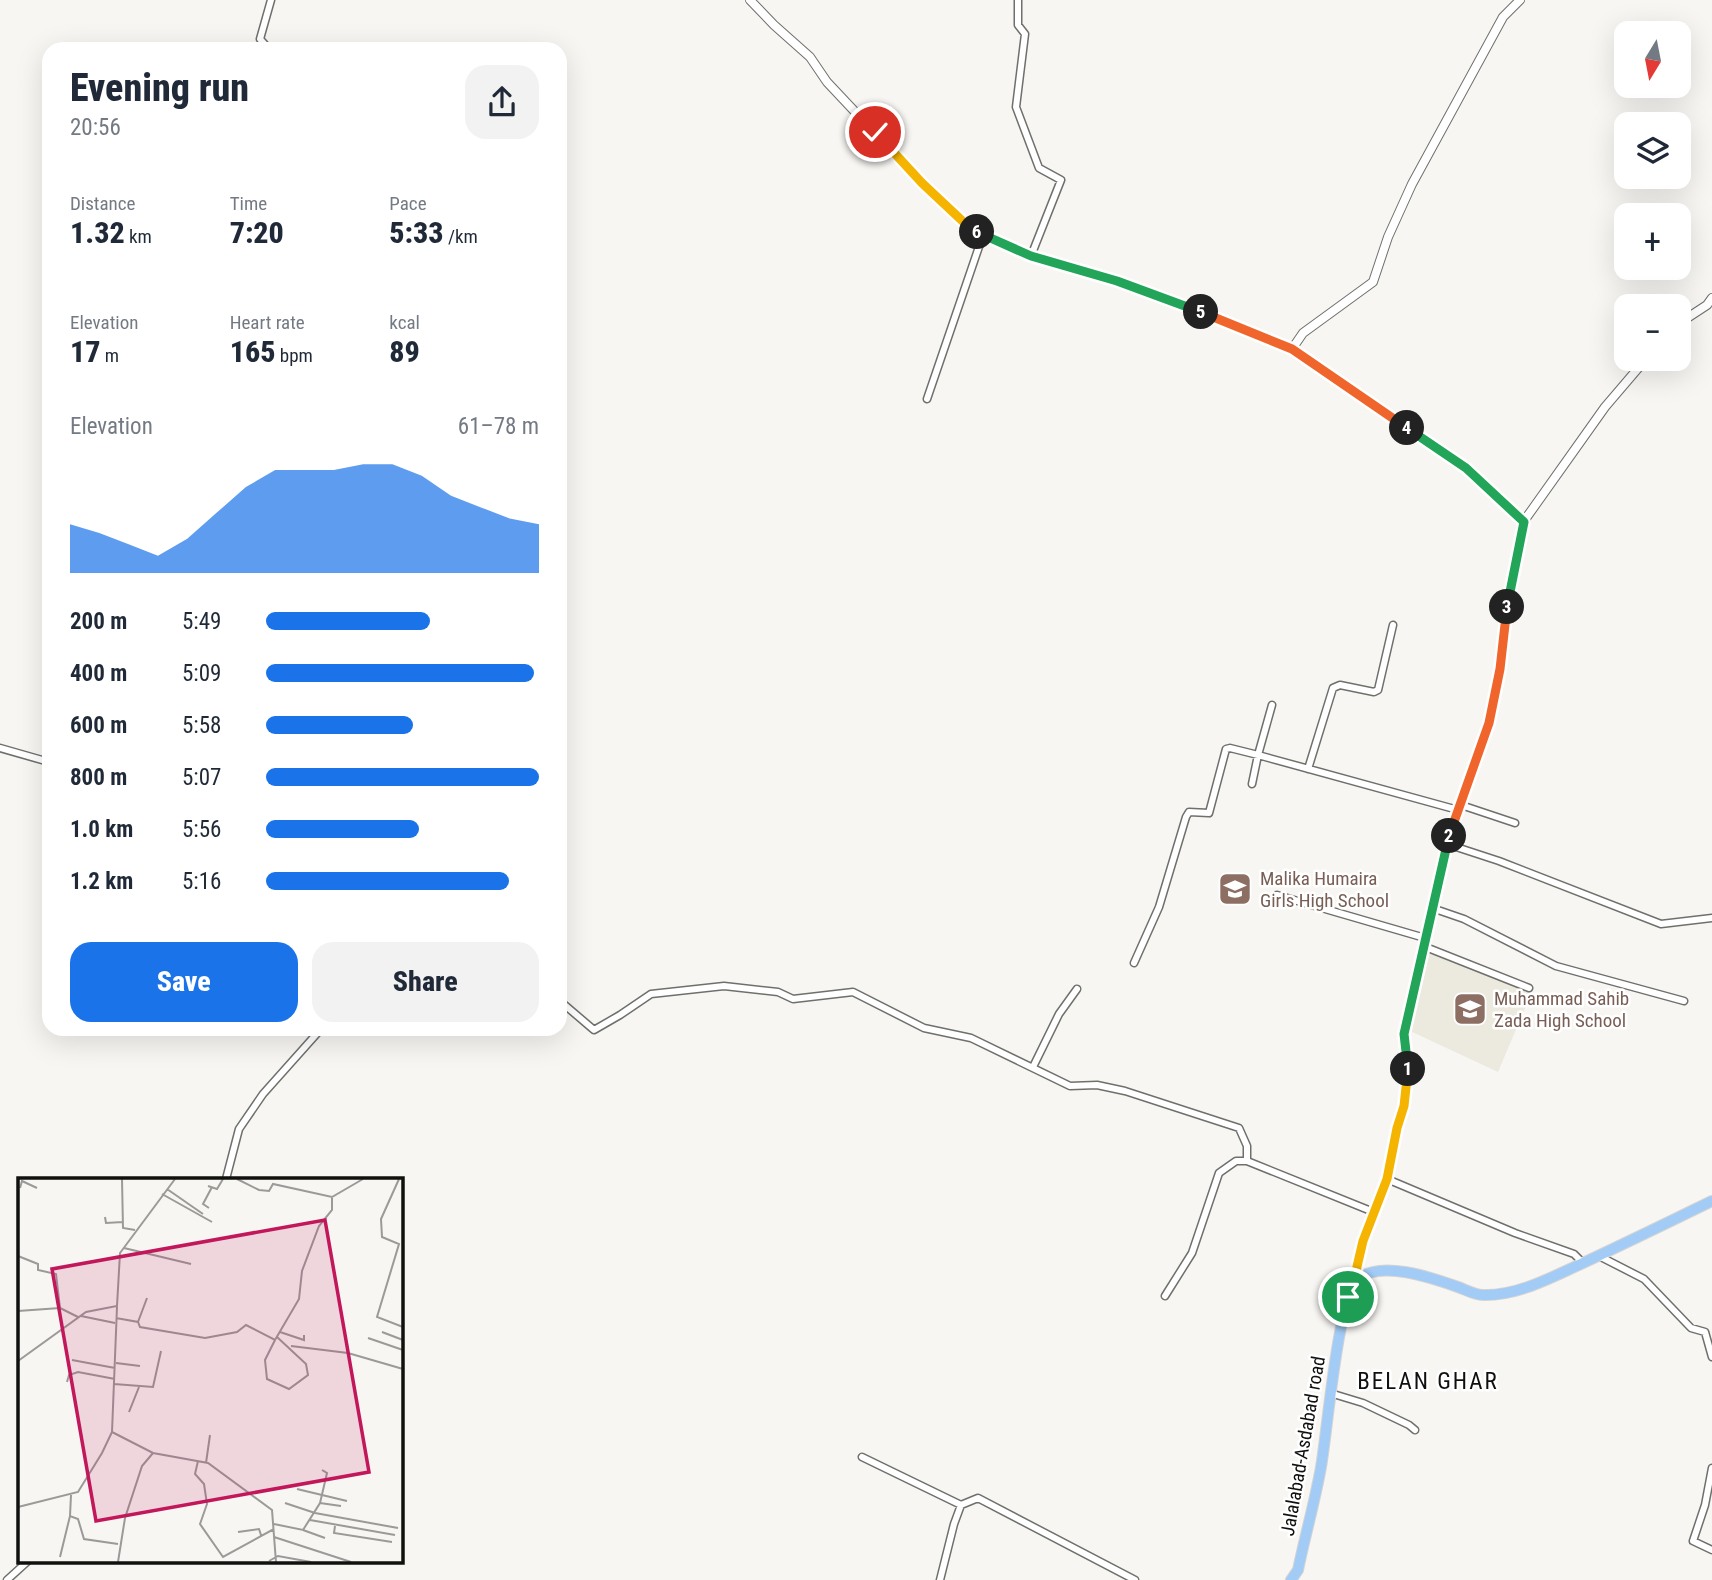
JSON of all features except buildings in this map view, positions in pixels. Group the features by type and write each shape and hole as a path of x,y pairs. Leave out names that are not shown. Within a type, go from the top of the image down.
{"main road":[{"path":"1352,1288 1356,1281 1374,1271 1404,1272 1479,1295 1500,1295 1550,1279 1712,1201"},
{"name":"Jalalabad-Asdabad road","path":"1291,1580 1298,1570 1321,1466 1330,1393 1352,1288"}],"street":[{"path":"263,42 260,39 271,0"},
{"path":"750,0 810,57 827,82 922,183 972,230 1031,256 1117,281 1292,349 1466,468 1524,522"},
{"path":"1018,0 1018,25 1025,34 1016,107 1039,168 1061,180 1031,256"},
{"path":"1292,349 1303,333 1374,282 1388,237 1412,184 1503,17 1520,0"},
{"path":"927,399 983,235"},
{"path":"1691,315 1712,298"},
{"path":"1352,1288 1363,1241 1387,1179 1404,1106 1408,1070 1404,1034 1447,844 1489,723 1500,669 1506,613 1524,522 1605,407 1636,371"},
{"path":"1308,769 1333,688 1340,685 1374,692 1378,690 1393,625"},
{"path":"1252,785 1272,705"},
{"path":"0,748 42,760"},
{"path":"1134,963 1159,907 1189,812 1209,813 1226,749 1258,755 1515,823"},
{"path":"1447,844 1499,861 1661,924 1712,918"},
{"path":"1277,895 1424,942 1529,988"},
{"path":"1432,908 1464,919 1556,966 1684,1001"},
{"path":"567,1008 594,1030 651,994 724,986 778,992 793,999 853,992 924,1027 971,1038 1070,1086 1097,1085 1125,1091 1239,1128 1247,1146 1247,1161"},
{"path":"1033,1067 1059,1014 1077,989"},
{"path":"226,1178 239,1129 263,1094 315,1036"},
{"path":"1165,1296 1192,1253 1219,1173 1236,1161 1247,1161 1376,1213"},
{"path":"1387,1179 1515,1233 1574,1254 1583,1263"},
{"path":"1598,1256 1644,1279 1691,1328 1709,1331 1712,1357"},
{"path":"1330,1393 1363,1403 1415,1430"},
{"path":"862,1457 961,1505"},
{"path":"1712,1468 1705,1505 1693,1541 1712,1550"},
{"path":"940,1580 961,1505 978,1498 1135,1580"},
{"path":"7,1580 28,1562"}],"shaded area":[{"name":"Muhammad Sahib Zada High School","path":"1429,951 1534,987 1498,1072 1410,1031"}],"place":[{"name":"Malika Humaira Girls High School","path":"1235,889"},
{"name":"Muhammad Sahib Zada High School","path":"1470,1009"}],"district":[{"name":"BELAN GHAR","path":"1428,1381"}],"route":[{"path":"875,132 922,183 972,230 1031,256 1117,281 1292,349 1466,468 1524,522 1506,613 1500,669 1489,723 1447,844 1415,980 1404,1034 1408,1070 1404,1106 1387,1179 1363,1241 1348,1297"}]}
